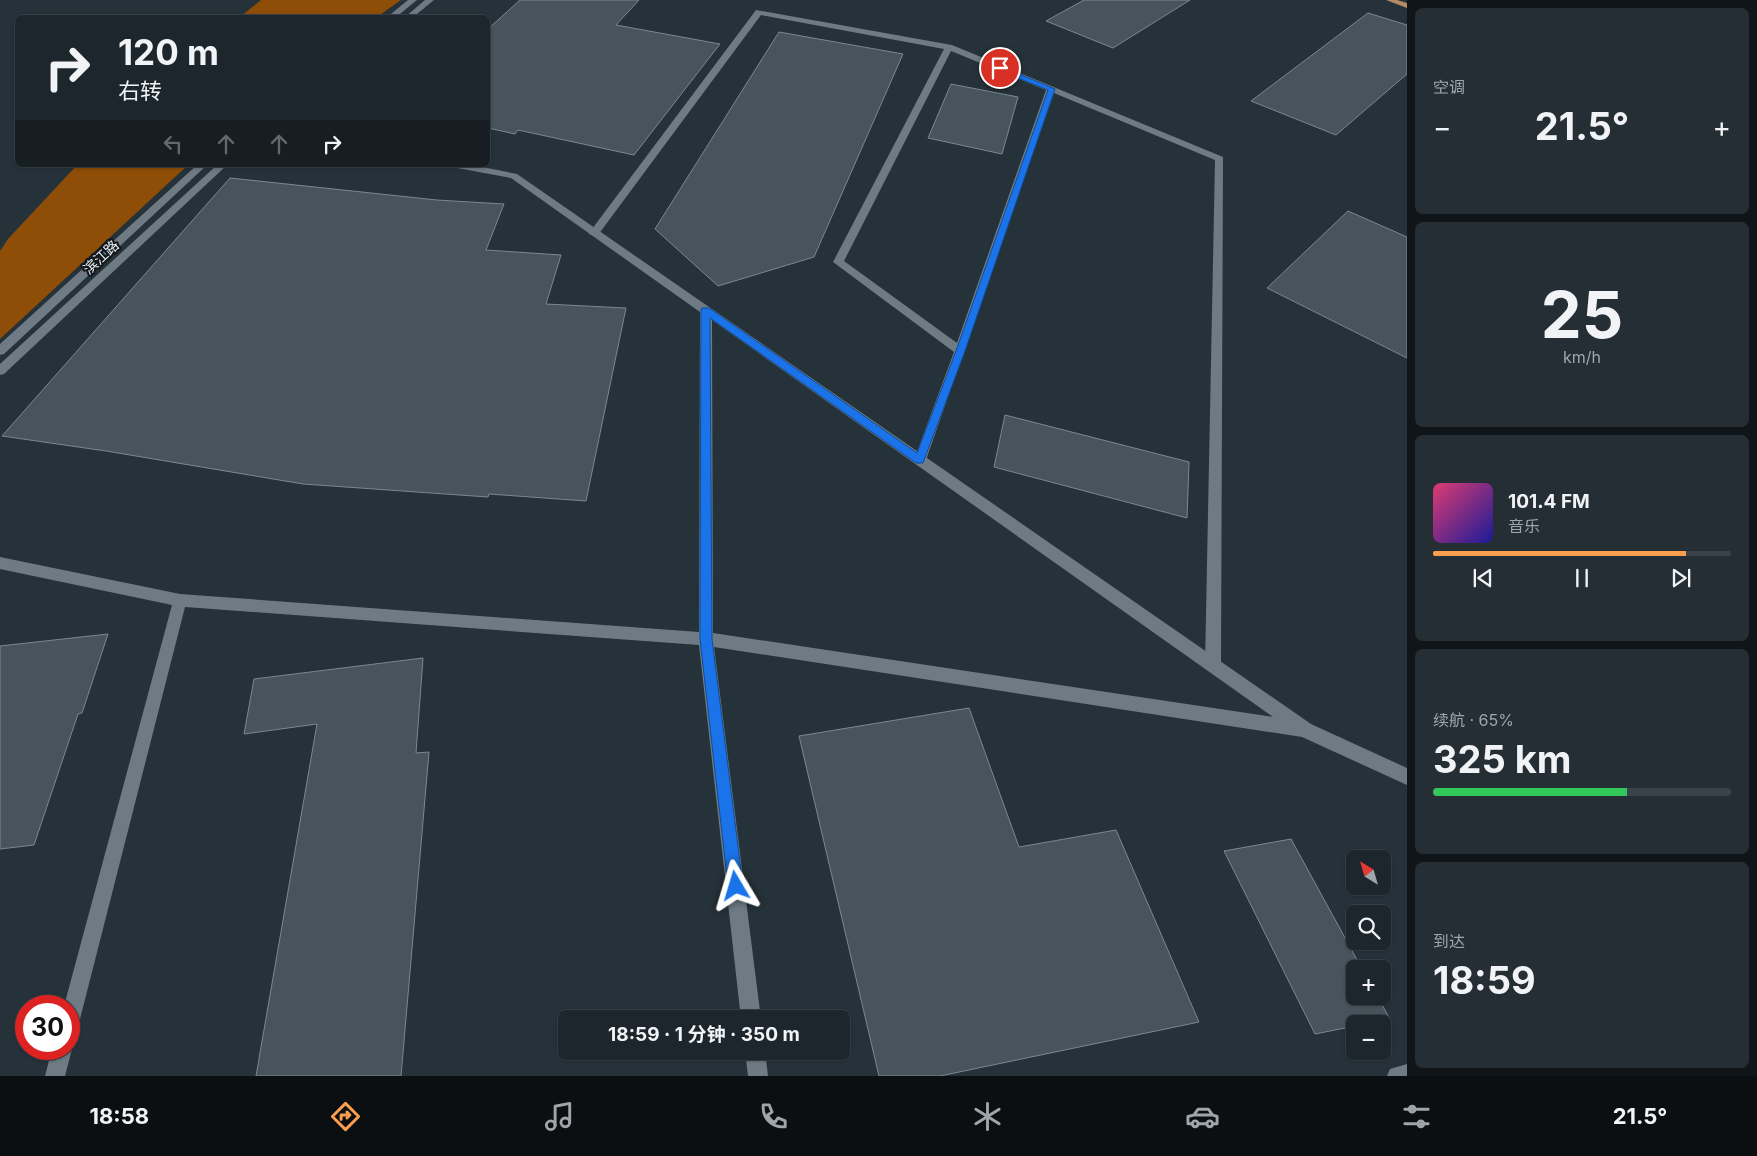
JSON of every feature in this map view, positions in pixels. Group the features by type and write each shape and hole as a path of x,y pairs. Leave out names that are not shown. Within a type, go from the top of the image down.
{"main road":[{"path":"1390,0 1407,6"}],"street":[{"path":"393,15 413,0"},
{"path":"411,15 430,0"},
{"path":"594,233 759,12 949,47 1220,159 1213,665"},
{"path":"949,47 838,262 960,351"},
{"path":"920,460 1052,89"},
{"path":"0,351 200,167"},
{"name":"滨江路","path":"0,370 220,167"},
{"path":"467,167 514,176 1305,730 1407,777"},
{"path":"706,310 706,639 750,1010"},
{"path":"0,563 180,600 706,639 1305,730"},
{"path":"76,995 180,600"},
{"path":"55,1076 59,1060"},
{"path":"756,1060 758,1076"},
{"path":"1397,1076 1407,1074"}],"shaded area":[{"path":"261,0 401,0 380,15 242,15"},
{"path":"75,167 186,167 0,339 0,251 8,239"}],"building":[{"path":"520,0 639,0 616,25 720,44 634,155 518,130 515,134 490,128 490,27"},
{"path":"1084,0 1190,0 1113,48 1046,21"},
{"path":"1368,13 1407,25 1407,74 1336,135 1251,101"},
{"path":"779,32 903,54 814,257 718,286 655,229"},
{"path":"951,84 1018,97 1002,154 928,138"},
{"path":"230,178 437,200 504,204 486,250 561,255 546,304 626,308 586,501 489,494 488,497 303,484 106,451 2,436"},
{"path":"1348,211 1407,237 1407,358 1267,288"},
{"path":"1005,415 1189,462 1187,518 994,467"},
{"path":"108,634 82,713 78,714 34,845 0,849 0,646"},
{"path":"423,658 416,753 429,752 401,1076 256,1076 317,724 244,734 254,679"},
{"path":"969,708 1019,847 1116,830 1199,1022 940,1076 879,1076 799,736"},
{"path":"1291,839 1346,940 1346,950 1352,950 1357,960 1346,960 1346,1005 1382,1005 1388,1015 1346,1015 1346,1028 1315,1034 1224,851"}],"route":[{"path":"736,886 706,639 706,310 920,460 1052,89 1000,68"}]}
